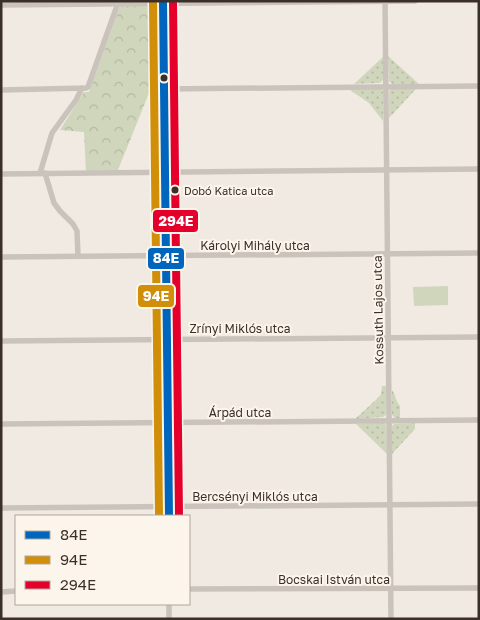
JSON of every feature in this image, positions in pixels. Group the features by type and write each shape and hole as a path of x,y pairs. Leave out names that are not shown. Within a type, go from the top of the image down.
{"street":[{"name":"Kossuth Lajos utca","path":"385,1 391,619"},
{"path":"1,5 415,1"},
{"path":"163,2 168,515"},
{"path":"78,256 77,231 54,203 42,173 52,133 85,88 118,3"},
{"path":"164,88 479,86"},
{"path":"1,90 85,88"},
{"path":"1,174 479,169"},
{"name":"Károlyi Mihály utca","path":"1,257 479,253"},
{"name":"Zrínyi Miklós utca","path":"1,341 479,337"},
{"name":"Árpád utca","path":"1,424 479,420"},
{"name":"Bercsényi Miklós utca","path":"1,508 479,504"},
{"name":"Bocskai István utca","path":"190,589 479,588"},
{"path":"1,592 15,591"},
{"path":"169,605 170,619"}],"green space":[{"path":"161,5 160,93 149,93 118,170 86,171 84,132 60,130 84,92 89,92 120,6"},
{"path":"388,56 419,84 392,84 389,81"},
{"path":"383,57 383,80 380,83 354,84"},
{"path":"381,89 383,91 383,121 369,103 350,90"},
{"path":"391,89 416,89 389,118 389,91"},
{"path":"448,286 448,305 414,306 413,287"},
{"path":"382,386 386,386 386,415 383,417 355,419 379,397"},
{"path":"392,390 400,406 400,418 395,418 392,415"},
{"path":"384,423 386,425 387,454 356,424"},
{"path":"415,423 415,429 392,454 392,426 394,424"}],"transit line":[{"name":"94E","path":"153,1 159,515"},
{"name":"84E","path":"163,1 169,515"},
{"name":"294E","path":"173,1 179,515"}],"place":[{"name":"Dobó Katica utca","path":"175,190"}]}
